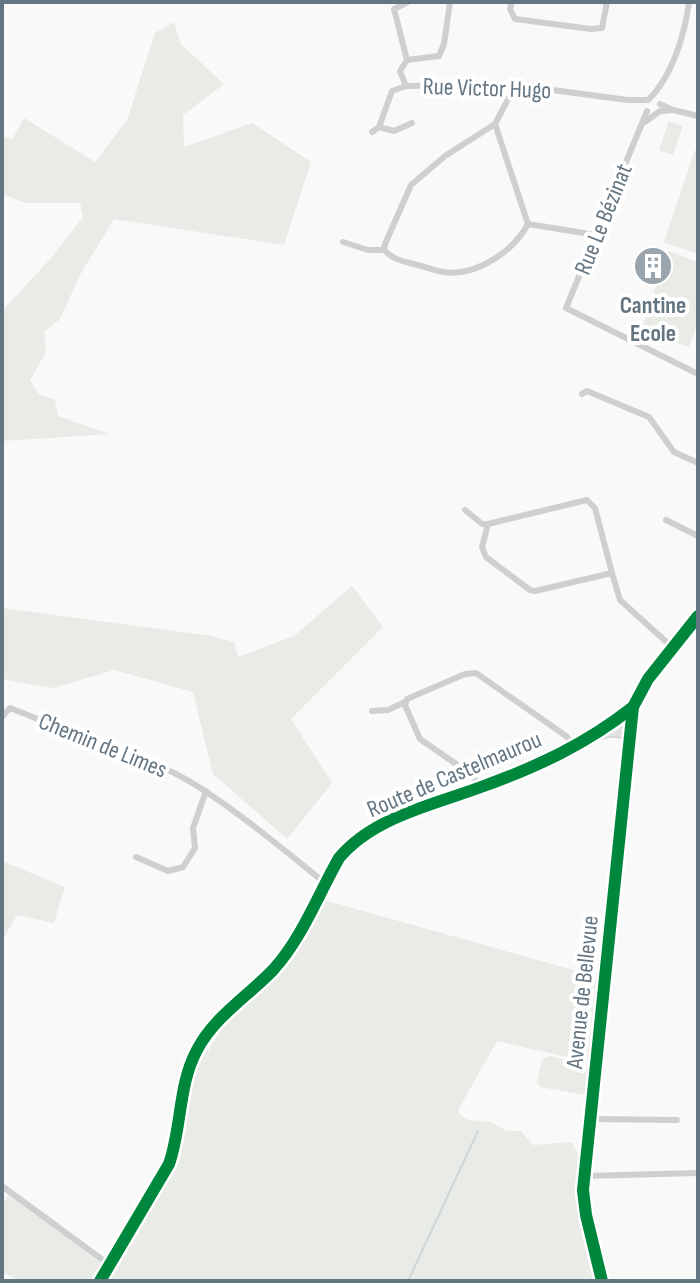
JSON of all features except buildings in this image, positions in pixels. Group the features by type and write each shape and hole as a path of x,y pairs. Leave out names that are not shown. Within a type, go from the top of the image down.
{"street":[{"path":"406,86 400,71 407,60 394,9 408,2"},
{"path":"407,60 439,56 444,44 450,2"},
{"path":"512,2 510,9 515,19 591,29 602,28 607,2"},
{"path":"651,111 649,99 663,81 683,34 689,2"},
{"path":"651,111 660,102 663,81"},
{"name":"Rue Victor Hugo","path":"412,123 394,131 376,130 392,91 406,86 483,83 628,100 649,99 673,110"},
{"path":"384,250 411,185 445,156 495,124 515,86"},
{"name":"Rue Victor Hugo","path":"628,100 651,111"},
{"path":"651,111 673,110 698,116"},
{"name":"Rue Le Bézinat","path":"651,111 639,130 566,308 698,374"},
{"path":"495,124 528,224"},
{"path":"528,224 595,238"},
{"path":"343,242 368,250 384,250 391,258 444,272 462,272 493,260 514,243 528,224"},
{"path":"582,394 587,391 649,417 674,452 698,463"},
{"path":"465,510 482,524 488,524 569,503 590,502 595,508 620,600 672,647"},
{"path":"666,520 698,536"},
{"path":"488,524 482,547 486,557 530,590 612,573"},
{"path":"633,707 648,679 698,616"},
{"path":"372,711 388,710 410,697 465,674 476,673 566,736 575,747"},
{"path":"405,702 420,739 472,775 479,788"},
{"name":"Route de Castelmaurou","path":"596,736 633,707"},
{"name":"Avenue de Bellevue","path":"602,1281 586,1215 584,1176 625,733 633,707"},
{"name":"Chemin de Limes","path":"2,717 10,708 111,748 130,762 140,759 166,769 206,791"},
{"path":"616,720 625,733"},
{"name":"Route de Castelmaurou","path":"100,1281 169,1164 186,1079 202,1041 212,1027 273,969 297,935 339,858 350,845 424,807 479,788 596,736 611,731 625,733"},
{"path":"136,857 168,871 183,867 195,848 193,828 206,791 325,883"},
{"path":"591,1119 677,1120"},
{"path":"584,1176 698,1173"},
{"path":"2,1186 111,1266"}],"shaded area":[{"path":"174,22 181,44 224,84 183,115 184,147 252,123 311,162 284,245 114,219 80,275 60,319 44,332 46,352 30,380 39,394 55,400 58,416 110,434 2,441 2,311 52,257 83,217 80,203 26,203 2,194 2,135 12,140 24,118 95,162 127,120 155,33"},
{"path":"669,121 683,126 673,155 659,150"},
{"path":"695,150 698,151 698,254 664,242"},
{"path":"668,251 698,262 698,322 689,347 641,330"},
{"path":"352,586 383,627 291,719 332,783 287,839 213,774 193,692 114,670 53,688 2,679 2,608 212,636 234,642 238,657 294,636"},
{"path":"2,861 65,887 54,923 17,915 2,941"},
{"path":"324,900 602,978 592,1059 588,1062 497,1041 458,1110 468,1120 491,1122 507,1131 521,1131 533,1145 572,1142 580,1158 579,1211 598,1281 104,1281 146,1214 174,1160 183,1133 200,1052 209,1050 229,1021 280,971"},
{"path":"549,1056 586,1064 590,1072 586,1095 540,1087 537,1082 542,1059"},
{"path":"10,1194 105,1266 96,1281 19,1281 2,1272 2,1204"}],"waterway":[{"path":"408,1281 478,1131"}],"cycle path":[{"path":"602,1281 583,1190 633,707 648,679 698,616"},
{"path":"100,1281 169,1164 186,1077 197,1050 222,1017 283,958 339,858 353,844 386,822 541,763 579,743 633,707"}],"place":[{"name":"Cantine Ecole","path":"653,266"}]}
